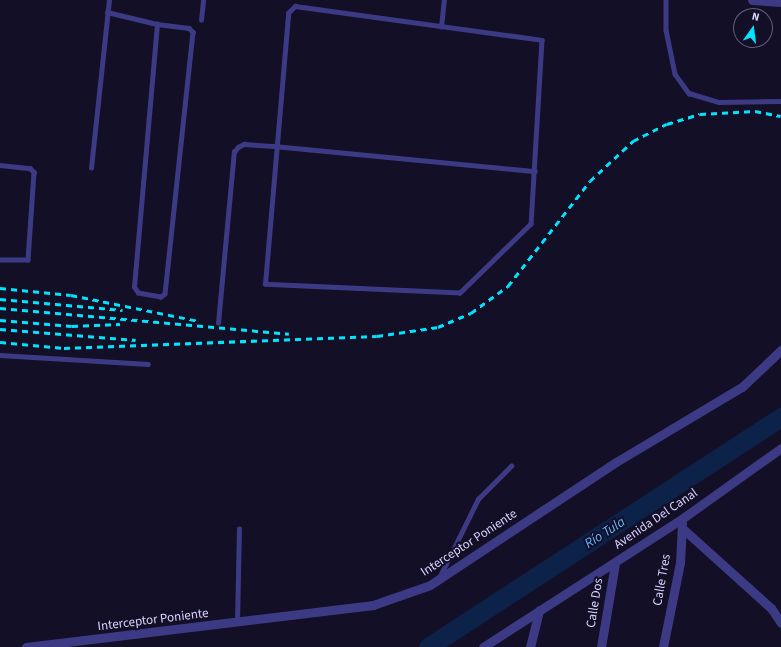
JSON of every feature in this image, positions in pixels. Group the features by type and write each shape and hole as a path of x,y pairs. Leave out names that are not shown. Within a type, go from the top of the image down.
{"street":[{"path":"752,0 781,2"},
{"name":"Interceptor Poniente","path":"26,647 237,623 373,605 439,579 616,462 742,386 781,350"},
{"name":"Avenida Del Canal","path":"483,647 538,610 615,563 683,518 781,448"},
{"name":"Calle Tres","path":"663,647 680,563 683,518"},
{"path":"682,528 771,608 781,623"},
{"name":"Calle Dos","path":"601,647 615,563"},
{"path":"530,647 538,610"}],"lane":[{"path":"90,168 109,0"},
{"path":"201,20 203,0"},
{"path":"441,27 444,0"},
{"path":"666,0 666,30 675,74 688,93 719,102 781,101"},
{"path":"290,7 542,40 535,171 530,227 457,294 269,285 265,281 274,146 290,7"},
{"path":"107,12 157,24 189,28 193,32 165,294 161,297 138,293 134,288 157,24"},
{"path":"218,323 234,152 244,144 535,171"},
{"path":"0,165 30,168 34,172 28,260 0,260"},
{"path":"0,355 148,364"},
{"path":"439,579 478,499 511,466"},
{"path":"237,623 239,529"}],"waterway":[{"name":"Río Tula","path":"428,647 781,417"}],"railway":[{"path":"0,342 64,348 377,336 438,327 471,313 508,286 590,181 633,141 667,124 700,114 755,111 781,116"},
{"path":"0,288 71,295 199,321"},
{"path":"0,299 123,310"},
{"path":"0,308 289,334"},
{"path":"0,320 72,326 120,324"},
{"path":"0,329 136,340"}]}
